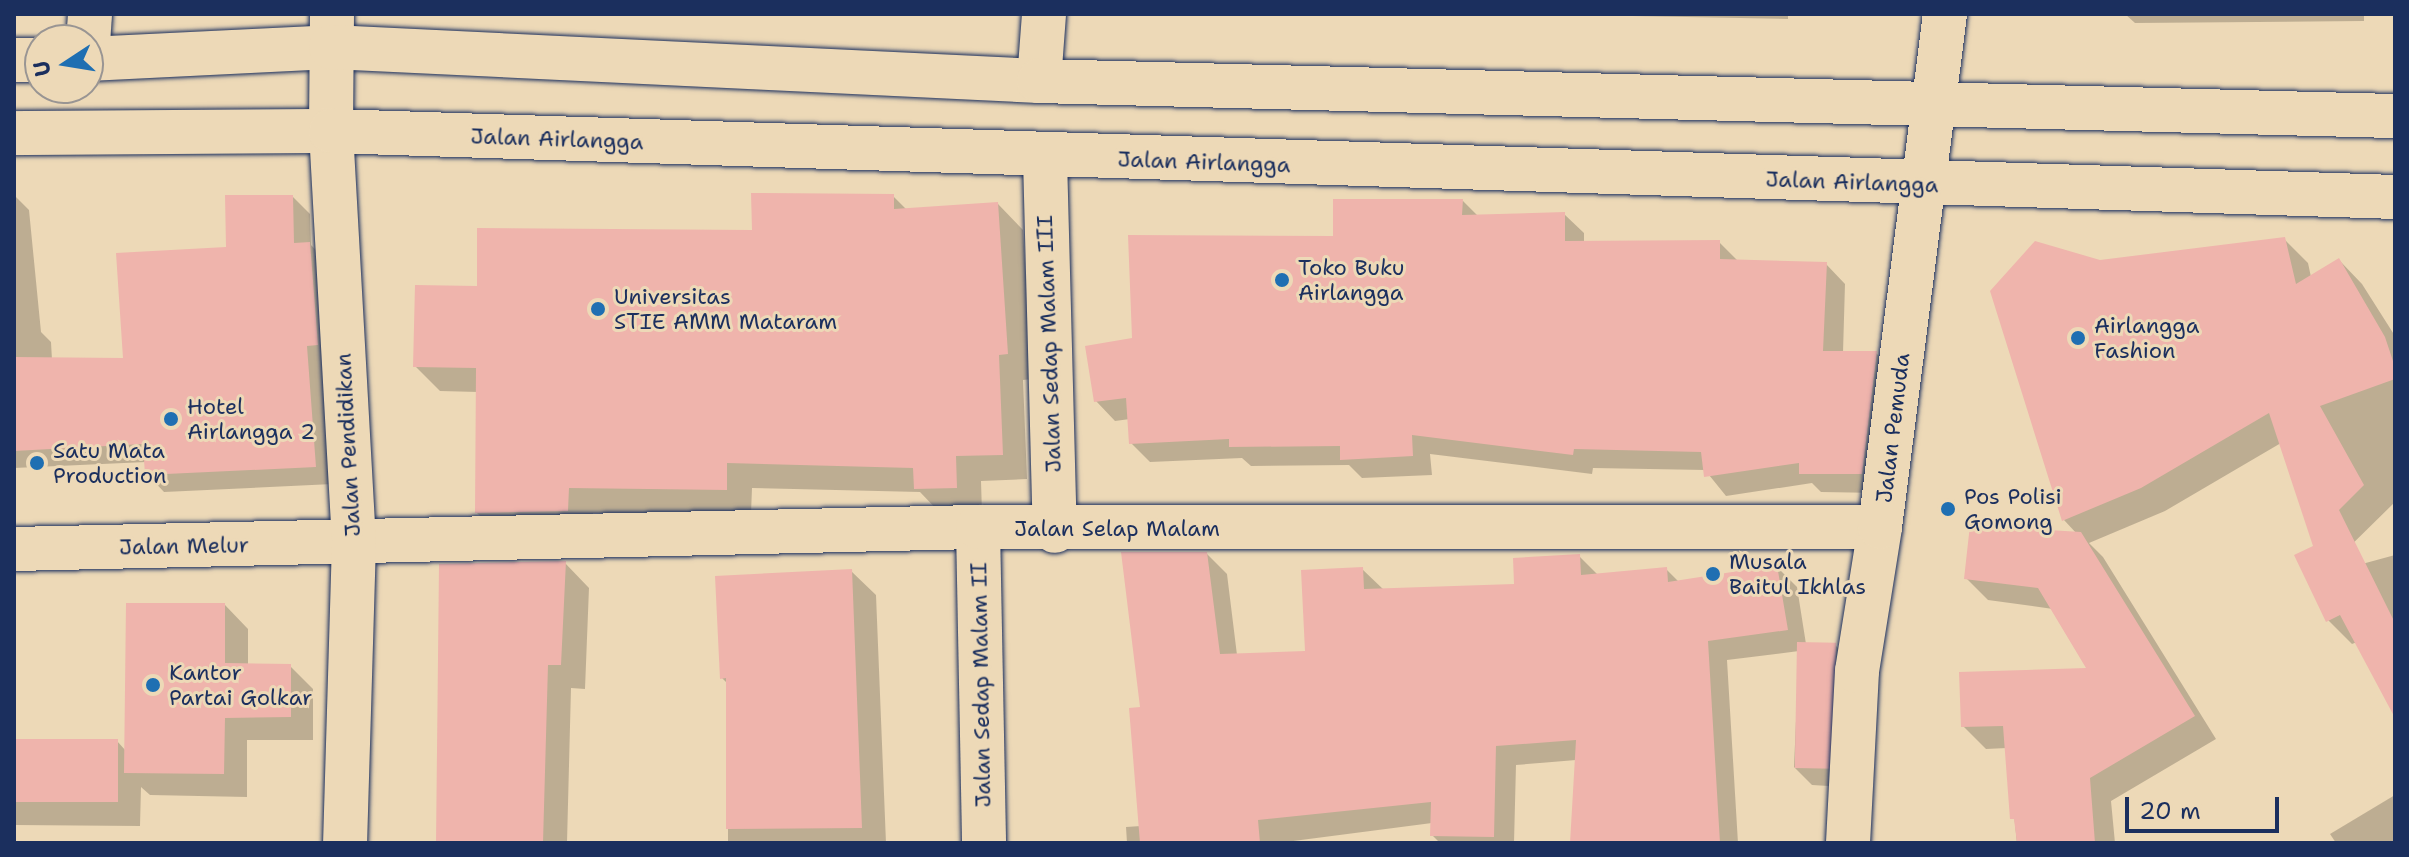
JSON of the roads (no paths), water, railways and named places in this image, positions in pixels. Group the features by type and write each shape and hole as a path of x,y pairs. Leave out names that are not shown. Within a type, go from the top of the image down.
{"main road":[{"path":"1039,81 1044,14"},
{"name":"Jalan Pemuda","path":"1848,843 1857,671 1880,527 1945,14"},
{"path":"104,57 332,31 1039,81 2395,116"},
{"name":"Jalan Pendidikan","path":"332,31 331,131 354,542 345,843"},
{"name":"Jalan Airlangga","path":"14,133 331,131 1045,158 2395,197"},
{"name":"Jalan Sedap Malam III","path":"1045,158 1055,531"},
{"name":"Jalan Selap Malam","path":"354,542 978,527 1055,531 1880,527"},
{"name":"Jalan Sedap Malam II","path":"978,527 984,843"},
{"name":"Jalan Melur","path":"14,549 354,542"}],"place":[{"name":"Toko Buku Airlangga","path":"1282,280"},
{"name":"Universitas STIE AMM Mataram","path":"598,309"},
{"name":"Airlangga Fashion","path":"2078,338"},
{"name":"Hotel Airlangga 2","path":"171,419"},
{"name":"Satu Mata Production","path":"37,463"},
{"name":"Pos Polisi Gomong","path":"1948,509"},
{"name":"Musala Baitul Ikhlas","path":"1713,574"},
{"name":"Kantor Partai Golkar","path":"153,685"}]}
